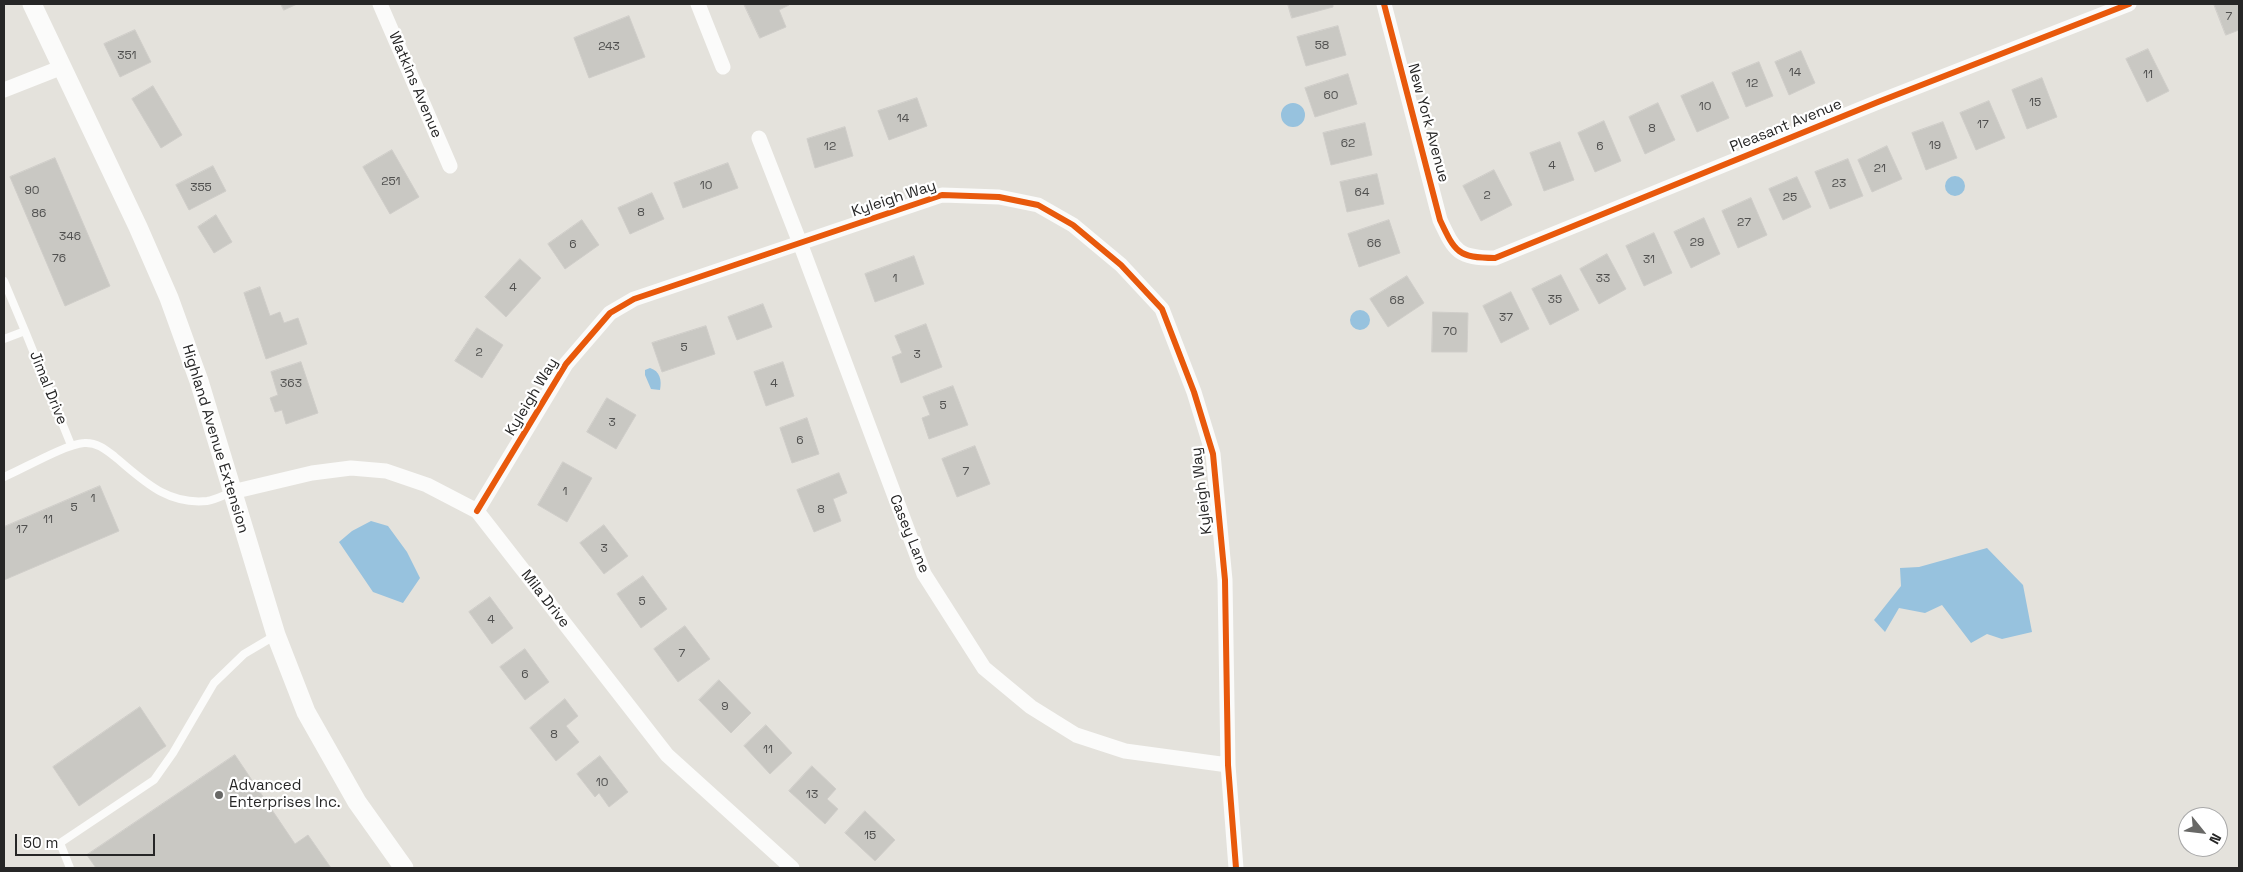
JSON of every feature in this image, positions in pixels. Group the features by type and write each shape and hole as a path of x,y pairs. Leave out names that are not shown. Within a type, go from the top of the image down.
{"street":[{"name":"Highland Avenue Extension","path":"32,4 60,68 138,228 169,298 199,381 276,635 306,712 357,802 404,868"},
{"name":"Watkins Avenue","path":"380,4 450,166"},
{"path":"698,4 722,67"},
{"name":"New York Avenue","path":"1384,4 1440,220 1453,248"},
{"name":"Pleasant Avenue","path":"1453,248 1473,258 1495,258 1868,106 2125,5"},
{"path":"4,90 60,68"},
{"name":"Casey Lane","path":"759,138 924,574 984,668 1031,707 1076,735 1125,751 1228,765"},
{"name":"Kyleigh Way","path":"478,511 566,364 610,313 634,298 942,195 999,197 1038,205 1073,226 1121,265 1162,309 1194,392 1213,454 1225,589 1228,765 1236,868"},
{"name":"Mila Drive","path":"232,492 312,473 352,468 386,471 427,485 478,511 667,755 792,868"}],"lane":[{"name":"Jimal Drive","path":"4,281 71,445"},
{"name":"Jimal Drive","path":"4,339 25,331"},
{"path":"4,477 71,445 84,443 96,444 116,458 139,479 172,497 192,501 209,501 232,492"},
{"path":"70,868 60,843 154,780 173,753 214,683 244,654 276,635"}],"water":[{"path":"1293,103 1298,104 1304,110 1304,120 1298,126 1293,127 1288,126 1282,120 1281,115 1282,110 1288,104"},
{"path":"1951,176 1959,176 1965,182 1965,190 1959,196 1951,196 1945,190 1945,182"},
{"path":"1360,310 1367,313 1370,320 1367,327 1360,330 1353,327 1350,320 1353,313"},
{"path":"650,368 660,376 660,390 651,389 645,375 645,370"},
{"path":"371,521 388,526 407,552 420,578 403,603 373,592 339,542 352,531"},
{"path":"1987,548 2023,585 2032,632 2002,639 1987,634 1971,643 1942,605 1925,613 1899,608 1885,632 1874,620 1901,586 1900,568 1919,567"}],"building":[{"path":"281,4 297,4 284,10"},
{"path":"744,4 788,4 779,10 786,27 760,38"},
{"path":"1288,4 1333,4 1333,7 1292,18"},
{"path":"2214,4 2239,4 2239,30 2226,35"},
{"path":"629,16 645,57 589,78 574,38"},
{"path":"1338,26 1346,55 1306,66 1297,37"},
{"path":"135,30 151,62 120,77 104,44"},
{"path":"2148,49 2169,91 2147,102 2126,59"},
{"path":"1801,51 1815,83 1789,95 1775,62"},
{"path":"1759,62 1773,96 1746,107 1732,73"},
{"path":"1348,74 1357,104 1315,117 1305,88"},
{"path":"2042,78 2057,117 2027,129 2012,90"},
{"path":"1713,82 1729,118 1697,132 1681,96"},
{"path":"153,86 182,135 161,148 132,99"},
{"path":"917,98 927,126 889,140 878,111"},
{"path":"1989,101 2005,138 1976,150 1960,113"},
{"path":"1658,103 1675,140 1645,154 1629,117"},
{"path":"1604,121 1621,161 1595,172 1578,133"},
{"path":"1943,122 1957,158 1926,170 1912,133"},
{"path":"1365,123 1372,155 1331,165 1323,133"},
{"path":"845,127 853,156 815,168 807,139"},
{"path":"1560,142 1574,180 1544,191 1530,153"},
{"path":"1887,146 1902,179 1872,192 1858,160"},
{"path":"392,150 419,197 390,214 363,167"},
{"path":"55,158 110,286 65,306 10,177"},
{"path":"1848,159 1863,196 1830,209 1815,172"},
{"path":"728,163 738,188 683,208 674,183"},
{"path":"213,166 226,191 189,210 176,185"},
{"path":"1494,170 1512,205 1481,221 1463,186"},
{"path":"1377,174 1384,204 1347,212 1340,182"},
{"path":"1797,177 1811,207 1783,220 1769,189"},
{"path":"652,193 664,219 630,234 618,208"},
{"path":"1751,198 1767,235 1738,248 1722,211"},
{"path":"216,215 232,242 214,253 198,227"},
{"path":"1704,218 1720,254 1691,268 1674,232"},
{"path":"582,220 599,245 565,269 548,244"},
{"path":"1389,220 1400,253 1359,267 1348,234"},
{"path":"1654,233 1672,273 1644,286 1626,246"},
{"path":"1607,254 1626,289 1599,304 1580,269"},
{"path":"914,256 924,284 875,302 865,274"},
{"path":"520,259 541,278 506,317 485,297"},
{"path":"1561,275 1579,310 1550,325 1532,289"},
{"path":"1407,276 1424,303 1388,327 1370,299"},
{"path":"260,287 270,316 280,312 284,323 298,318 307,344 266,359 244,293"},
{"path":"1511,292 1529,329 1501,343 1483,306"},
{"path":"763,304 772,327 737,340 728,317"},
{"path":"1433,312 1468,313 1467,352 1432,352"},
{"path":"926,324 942,367 901,383 892,357 902,353 895,336"},
{"path":"706,326 715,354 662,372 652,343"},
{"path":"477,328 503,345 482,378 455,361"},
{"path":"301,362 318,413 286,424 282,410 275,412 270,398 278,395 271,372"},
{"path":"783,362 794,396 766,406 754,372"},
{"path":"953,386 968,425 929,439 922,418 930,415 923,397"},
{"path":"607,398 636,415 616,449 587,432"},
{"path":"807,418 819,454 792,463 780,428"},
{"path":"975,446 990,484 957,497 942,459"},
{"path":"563,462 592,478 567,522 538,505"},
{"path":"839,473 847,493 833,499 841,521 814,532 797,490"},
{"path":"100,486 119,531 4,580 4,527"},
{"path":"604,525 628,556 604,574 580,543"},
{"path":"643,576 667,609 641,628 617,594"},
{"path":"490,597 513,628 492,644 469,612"},
{"path":"685,626 710,659 678,682 654,649"},
{"path":"525,649 549,682 525,700 500,667"},
{"path":"719,680 751,713 731,733 699,700"},
{"path":"565,699 578,716 566,726 579,742 556,761 530,728"},
{"path":"140,707 166,746 79,806 53,767"},
{"path":"766,725 792,753 770,774 744,746"},
{"name":"Advanced Enterprises Inc.","path":"235,755 295,844 308,835 331,868 96,868 87,855"},
{"path":"600,756 628,792 609,807 599,793 595,797 577,774"},
{"path":"812,766 836,789 827,799 838,809 825,824 789,791"},
{"path":"865,811 895,840 875,861 845,833"}],"cycle path":[{"path":"1384,4 1440,220 1454,246 1459,251 1473,257 1483,258 1495,258 1878,102 2129,4"},
{"path":"477,511 566,364 610,313 634,299 942,195 999,197 1038,205 1073,225 1121,265 1162,309 1194,392 1213,454 1225,580 1228,765 1236,868"}],"place":[{"name":"Advanced Enterprises Inc.","path":"219,795"}]}
